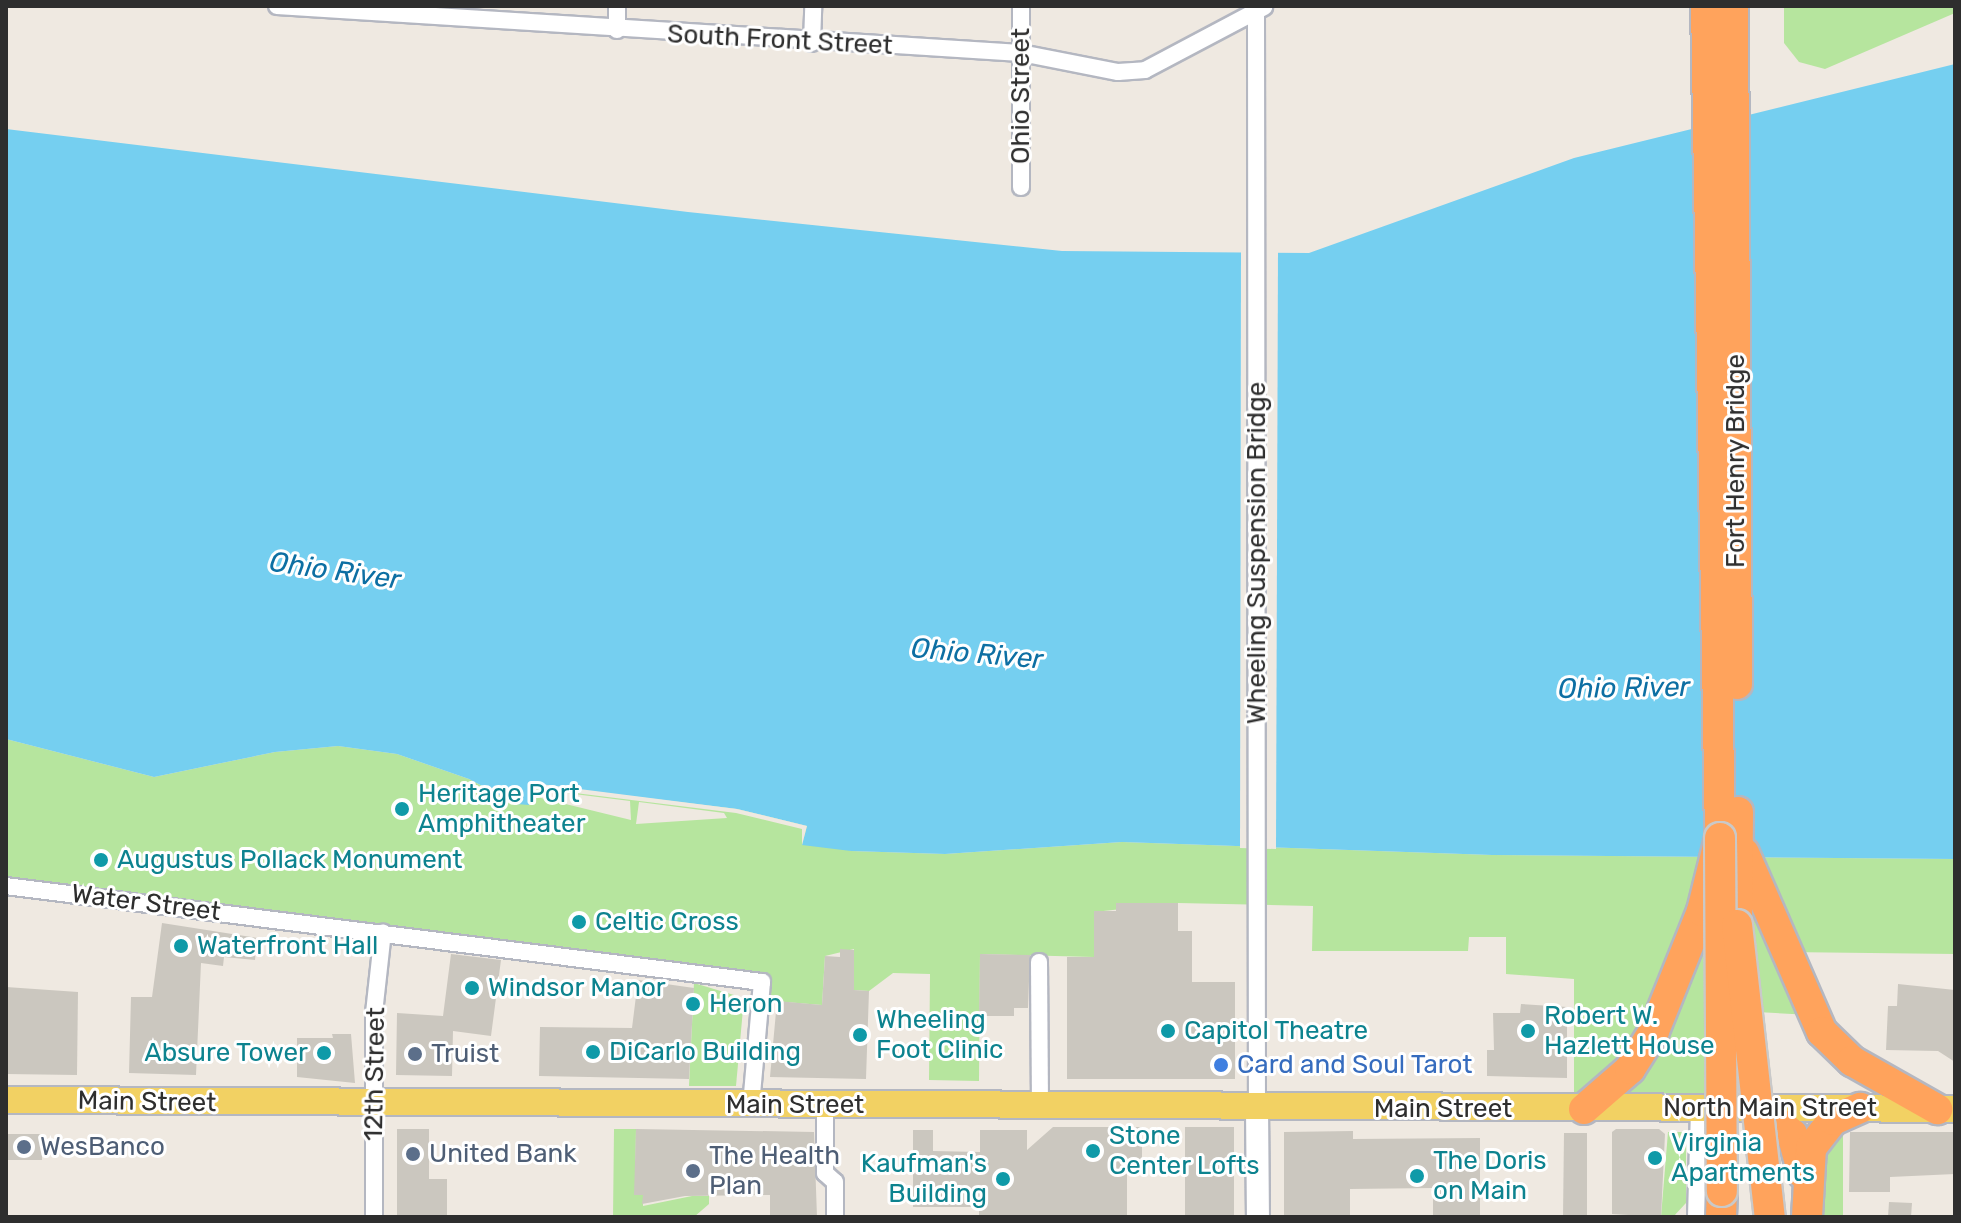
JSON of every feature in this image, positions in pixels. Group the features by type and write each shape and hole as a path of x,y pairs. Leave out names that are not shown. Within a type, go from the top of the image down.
{"highway":[{"path":"1688,6 1706,134"},
{"path":"1706,6 1706,134"},
{"path":"1733,6 1733,83"},
{"path":"1733,83 1742,6"},
{"name":"Fort Henry Bridge","path":"1729,839 1733,83"},
{"name":"Fort Henry Bridge","path":"1706,134 1729,839"},
{"path":"1729,839 1770,1217"},
{"path":"1584,1109 1630,1069 1654,1031 1729,839"},
{"path":"1729,839 1822,1032 1852,1061 1946,1109"},
{"path":"1729,839 1731,1204"},
{"path":"1731,1204 1737,925"},
{"path":"1805,1179 1816,1137 1833,1120 1860,1108"},
{"path":"1761,1109 1792,1134 1805,1179 1807,1217"}],"main road":[{"name":"Main Street","path":"6,1100 1584,1109"},
{"path":"1257,1107 1258,1217"},
{"name":"North Main Street","path":"1584,1109 1946,1109"}],"street":[{"name":"South Front Street","path":"279,6 812,43 1021,53 1118,72 1145,70 1259,8"},
{"path":"617,6 617,30"},
{"path":"812,43 813,6"},
{"name":"Ohio Street","path":"1021,6 1021,187"},
{"name":"Wheeling Suspension Bridge","path":"1257,1107 1259,8"},
{"name":"Water Street","path":"6,886 762,982 751,1105"},
{"name":"12th Street","path":"374,1217 374,1013 383,932"},
{"path":"1039,962 1040,1106"},
{"path":"825,1106 825,1173 835,1182 835,1217"},
{"path":"1696,1217 1699,1108"}],"green space":[{"path":"1784,6 1955,6 1955,13 1825,69 1799,62 1784,43"},
{"path":"6,739 154,777 275,752 338,746 397,754 469,779 516,804 532,783 737,809 807,826 851,851 945,854 1122,842 1492,855 1955,859 1955,954 1785,952 1811,1015 1720,1010 1720,1108 1574,1109 1574,979 1506,974 1506,937 1469,937 1468,951 1312,951 1313,906 1178,903 1094,912 1094,957 980,954 979,1081 929,1080 930,974 893,973 869,991 854,990 854,949 825,956 822,1005 761,1000 762,983 6,886"},
{"path":"694,983 744,998 736,1086 689,1086"},
{"path":"1843,1116 1843,1217 1807,1217 1805,1179"},
{"path":"614,1129 636,1129 635,1195 643,1195 643,1206 692,1196 709,1196 709,1204 694,1217 613,1217"},
{"path":"1668,1132 1686,1132 1686,1203 1673,1217 1661,1217"}],"water":[{"name":"Ohio River","path":"1955,64 1955,859 1492,855 1122,842 945,854 851,851 802,845 807,826 737,809 532,784 529,805 516,804 469,779 397,754 338,746 275,752 154,777 6,739 6,129 688,212 1062,251 1309,253 1574,158"}],"pier":[{"path":"1241,249 1278,249 1276,849 1240,848"},
{"path":"532,783 737,809 807,826 802,845 802,829 736,813 535,788 530,799"},
{"path":"542,790 630,801 631,820 541,798"},
{"path":"639,802 724,813 727,818 636,824"}],"building":[{"path":"1116,903 1178,903 1178,931 1192,931 1192,982 1235,982 1235,1079 1067,1079 1067,957 1094,957 1094,911 1116,911"},
{"path":"162,923 257,938 255,960 224,957 223,966 201,963 196,1075 129,1073 131,997 152,997"},
{"path":"840,949 854,950 854,990 869,991 866,1079 770,1077 777,1001 822,1005 825,956 840,957"},
{"name":"Windsor Manor","path":"451,954 501,960 491,1036 453,1031 452,1076 396,1075 397,1013 443,1016"},
{"path":"980,954 1030,955 1028,1008 1014,1008 1014,1016 979,1016"},
{"path":"638,980 694,988 689,1079 539,1076 540,1027 632,1028"},
{"path":"1898,984 1955,990 1955,1062 1938,1051 1886,1050 1888,1006 1897,1006"},
{"path":"6,987 78,992 77,1075 6,1074"},
{"path":"1521,1004 1567,1007 1567,1078 1487,1076 1487,1050 1494,1050 1493,1013 1520,1013"},
{"name":"Absure Tower","path":"332,1034 351,1034 355,1083 297,1077 297,1038 333,1038"},
{"path":"1053,1127 1142,1127 1142,1167 1127,1167 1127,1217 979,1217 979,1207 913,1207 913,1130 933,1130 933,1151 980,1152 980,1130 1027,1130 1027,1150"},
{"path":"1185,1127 1234,1127 1234,1217 1185,1217"},
{"name":"United Bank","path":"397,1129 429,1129 429,1179 447,1179 447,1217 397,1217"},
{"name":"The Health Plan","path":"636,1129 814,1132 817,1217 770,1217 770,1195 685,1196 642,1204 643,1195 634,1195"},
{"name":"Virginia Apartments","path":"1616,1129 1659,1129 1665,1134 1661,1217 1612,1214 1612,1132"},
{"path":"1353,1131 1353,1139 1480,1138 1480,1217 1433,1217 1433,1188 1350,1189 1350,1216 1284,1217 1284,1132"},
{"path":"1850,1132 1955,1132 1955,1174 1890,1177 1890,1192 1849,1192"},
{"path":"1564,1133 1587,1133 1587,1217 1563,1217"},
{"name":"WesBanco","path":"6,1134 42,1134 42,1160 6,1160"},
{"path":"1889,1202 1912,1203 1911,1217 1888,1217"}],"place":[{"name":"Heritage Port Amphitheater","path":"402,809"},
{"name":"Augustus Pollack Monument","path":"101,860"},
{"name":"Celtic Cross","path":"579,922"},
{"name":"Waterfront Hall","path":"181,946"},
{"name":"Windsor Manor","path":"472,988"},
{"name":"Heron","path":"693,1004"},
{"name":"Capitol Theatre","path":"1168,1031"},
{"name":"Robert W. Hazlett House","path":"1528,1031"},
{"name":"Wheeling Foot Clinic","path":"860,1035"},
{"name":"DiCarlo Building","path":"593,1052"},
{"name":"Absure Tower","path":"324,1053"},
{"name":"Truist","path":"415,1054"},
{"name":"Card and Soul Tarot","path":"1221,1065"},
{"name":"WesBanco","path":"24,1147"},
{"name":"Stone Center Lofts","path":"1093,1151"},
{"name":"United Bank","path":"413,1154"},
{"name":"Virginia Apartments","path":"1655,1158"},
{"name":"The Health Plan","path":"693,1171"},
{"name":"The Doris on Main","path":"1417,1176"},
{"name":"Kaufman's Building","path":"1003,1179"}]}
